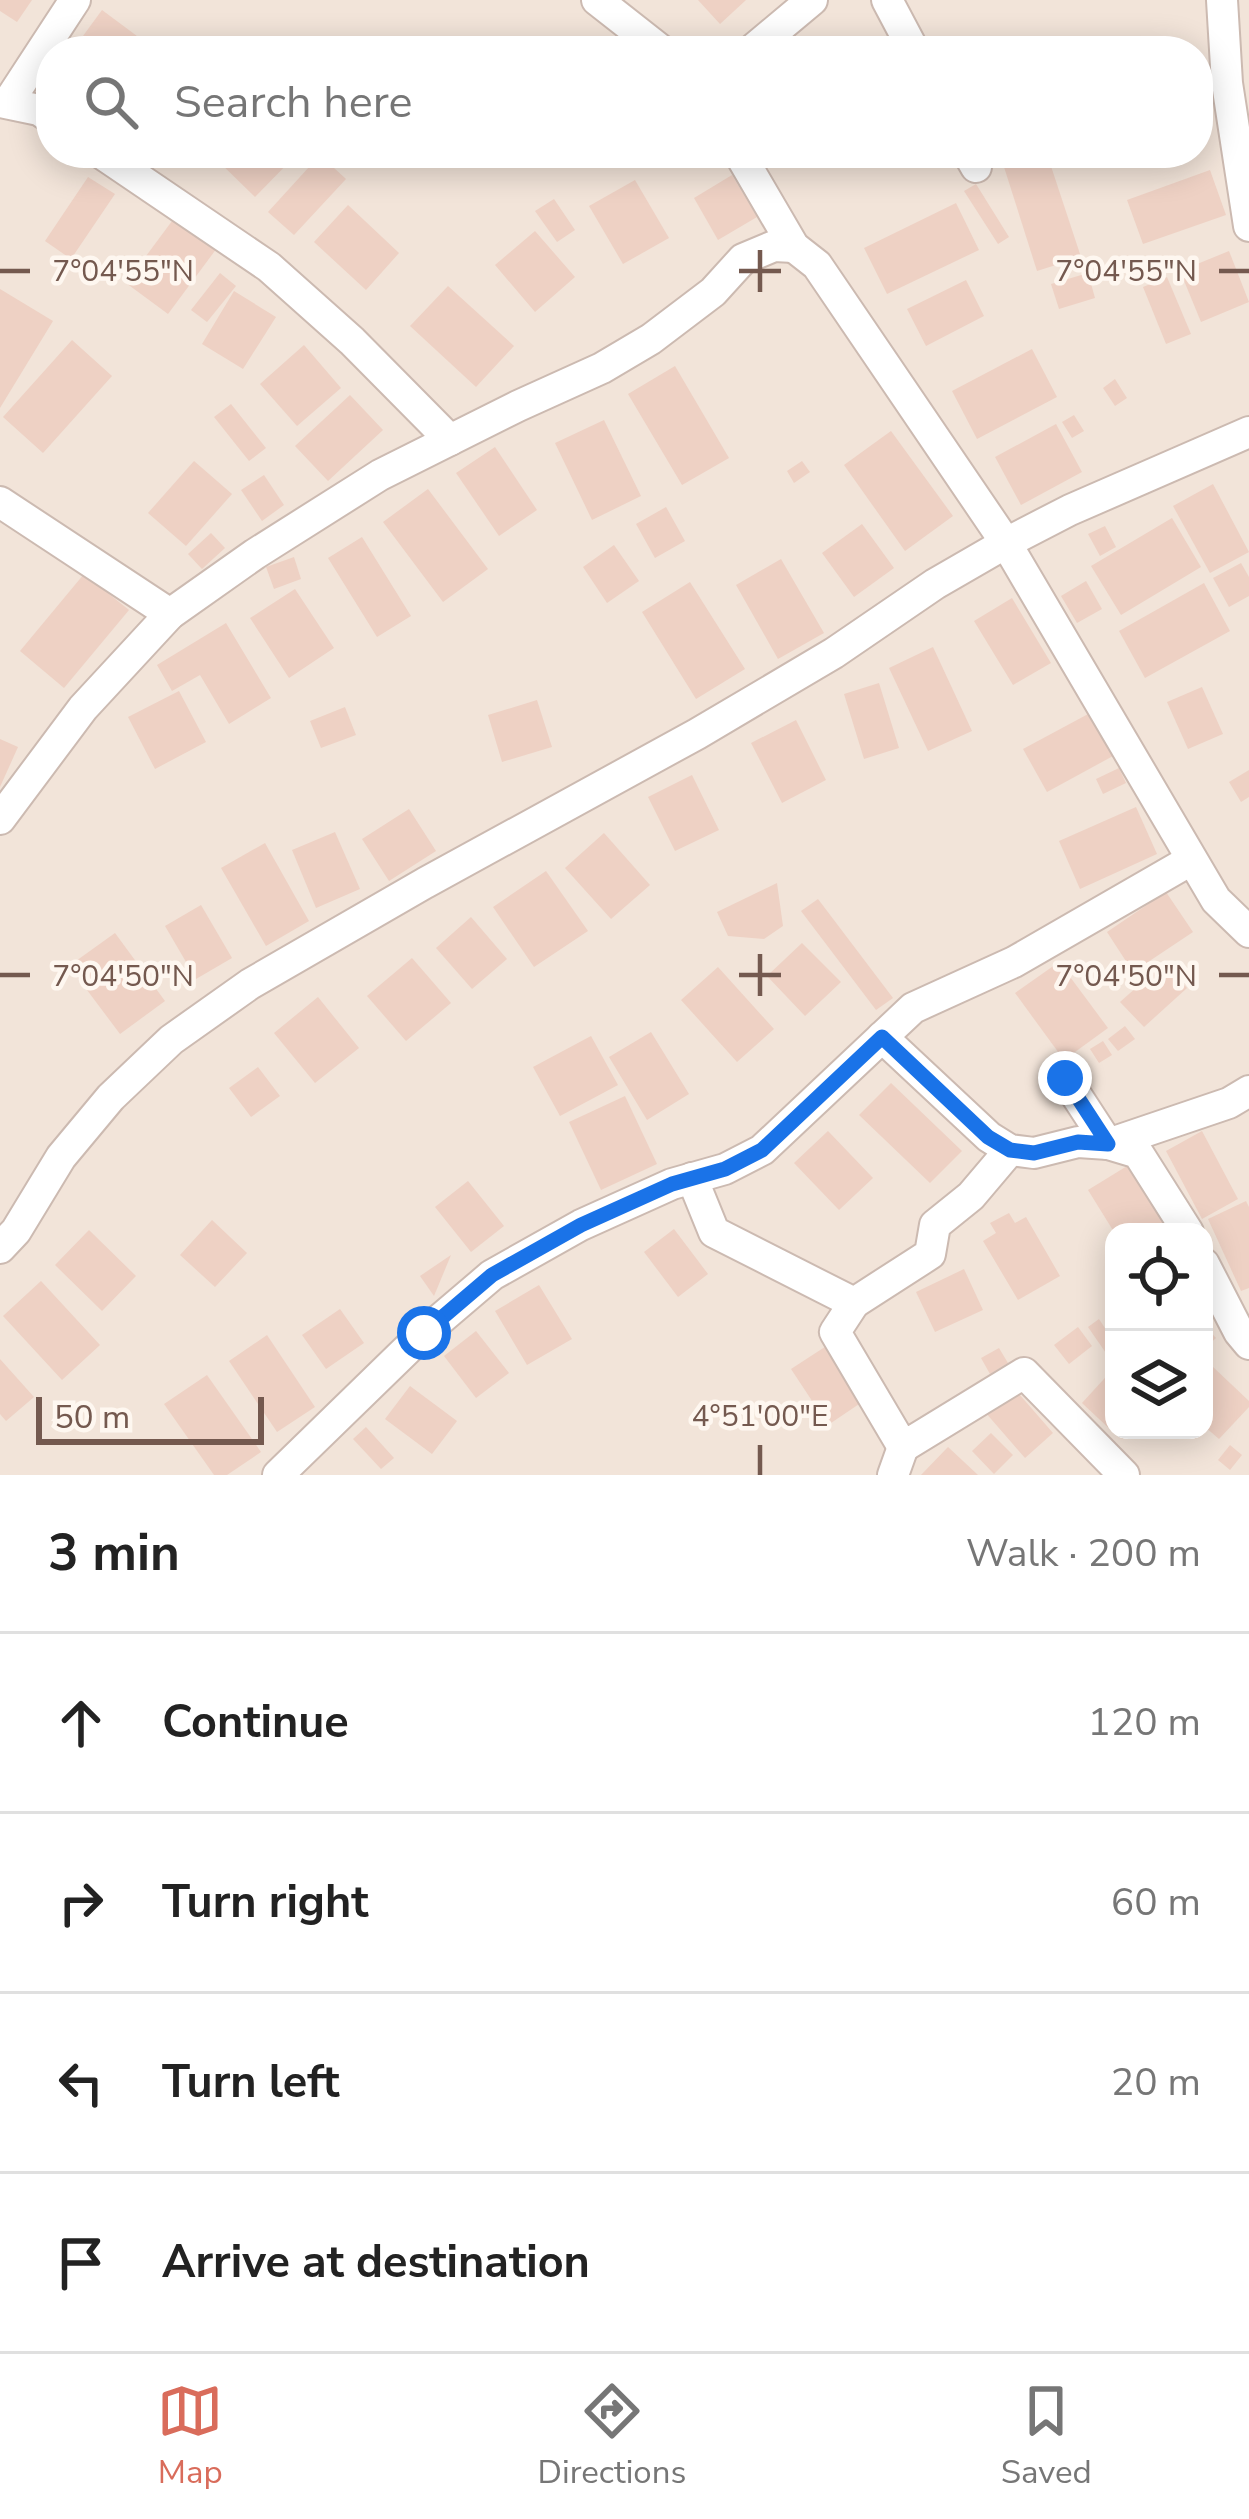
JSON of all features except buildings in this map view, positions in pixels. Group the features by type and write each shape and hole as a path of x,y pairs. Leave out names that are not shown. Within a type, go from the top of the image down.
{"street":[{"path":"51,36 76,0"},
{"path":"597,0 643,36"},
{"path":"769,36 812,0"},
{"path":"887,0 906,36"},
{"path":"1222,0 1227,83 1249,226"},
{"path":"36,57 5,101 36,109"},
{"path":"123,168 269,267 352,341 450,440"},
{"path":"748,168 794,247 817,265 1006,543 1191,860 1216,900 1249,932"},
{"path":"0,819 83,708 170,614 254,554 362,487 651,339 713,292 743,259 774,246 794,247"},
{"path":"0,1248 16,1231 62,1157 111,1097 171,1040 250,984 697,734 1006,543 1249,432"},
{"path":"0,502 170,614"},
{"path":"278,1475 424,1333 492,1275 581,1225 762,1150 914,1008 1014,962 1191,860"},
{"path":"882,1037 988,1137 1010,1150 1034,1153 1078,1142 1138,1153 1182,1223"},
{"path":"1065,1078 1108,1144"},
{"path":"1108,1144 1229,1103 1249,1091"},
{"path":"1010,1150 971,1196 935,1226 930,1254 854,1303 835,1332 898,1461 1024,1373 1124,1475"},
{"path":"692,1178 714,1232 854,1303"},
{"path":"1213,1281 1249,1343"}],"shaded area":[{"path":"0,0 1249,0 1249,1475 0,1475"}],"route":[{"path":"424,1333 492,1275 581,1225 762,1150 882,1037 988,1137 1010,1150 1034,1153 1078,1142 1108,1144 1065,1078"}]}
